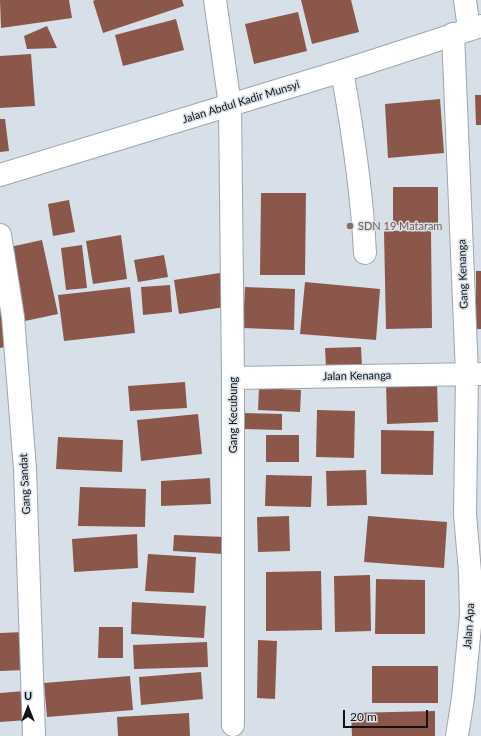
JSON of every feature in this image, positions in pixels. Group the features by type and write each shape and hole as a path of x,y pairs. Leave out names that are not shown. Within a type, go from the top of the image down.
{"street":[{"name":"Gang Kecubung","path":"215,0 230,105 233,378 233,725"},
{"name":"Gang Kenanga","path":"465,515 474,374 468,30 466,0"},
{"name":"Jalan Abdul Kadir Munsyi","path":"0,175 342,71 468,30"},
{"path":"342,71 354,136 362,199 365,253"},
{"name":"Gang Sandat","path":"0,235 13,317 25,468 34,735"},
{"name":"Jalan Kenanga","path":"233,378 474,374"},
{"name":"Jalan Apa","path":"456,736 463,698 471,616 470,572 465,515"}],"building":[{"path":"0,0 69,0 72,18 1,28"},
{"path":"182,0 184,6 103,33 93,1"},
{"path":"301,0 351,0 359,32 312,44"},
{"path":"298,12 307,51 254,64 245,24"},
{"path":"176,19 184,50 123,66 115,35"},
{"path":"47,26 57,48 27,49 24,36"},
{"path":"31,54 35,106 0,108 0,56"},
{"path":"475,95 481,95 481,125 476,125"},
{"path":"440,99 444,153 388,158 385,104"},
{"path":"0,119 5,119 9,151 0,152"},
{"path":"393,187 438,187 438,225 393,225"},
{"path":"261,193 306,193 305,275 260,275"},
{"path":"69,200 75,232 53,236 48,204"},
{"path":"431,230 432,328 386,329 384,231"},
{"path":"121,235 127,279 93,284 86,241"},
{"path":"42,240 58,314 25,321 10,247"},
{"path":"82,245 87,288 66,290 61,248"},
{"path":"164,255 168,277 138,282 134,260"},
{"path":"476,271 481,271 481,329 476,329"},
{"path":"220,273 225,307 179,314 174,280"},
{"path":"0,280 13,345 0,348"},
{"path":"305,282 380,289 376,340 300,334"},
{"path":"170,285 172,312 143,315 141,287"},
{"path":"130,287 135,333 64,341 58,295"},
{"path":"245,287 295,289 294,330 243,328"},
{"path":"361,347 362,366 326,367 325,348"},
{"path":"437,380 438,422 387,424 386,382"},
{"path":"185,382 187,408 130,411 128,386"},
{"path":"259,388 301,390 300,412 258,410"},
{"path":"317,410 355,411 354,458 316,457"},
{"path":"243,413 282,414 282,430 243,429"},
{"path":"198,414 202,454 141,461 137,420"},
{"path":"381,430 434,431 433,475 381,474"},
{"path":"266,435 299,435 299,462 266,462"},
{"path":"58,437 123,440 122,472 56,469"},
{"path":"366,470 367,505 327,506 326,471"},
{"path":"266,475 312,476 311,507 265,506"},
{"path":"210,478 211,504 161,506 161,481"},
{"path":"80,487 146,489 145,527 78,526"},
{"path":"289,516 290,551 258,552 257,517"},
{"path":"368,516 447,522 444,568 364,562"},
{"path":"137,534 138,568 74,572 72,539"},
{"path":"174,535 225,537 224,554 173,551"},
{"path":"148,554 196,557 194,593 145,591"},
{"path":"321,571 322,630 266,631 266,572"},
{"path":"370,575 371,631 335,632 334,576"},
{"path":"376,579 425,580 425,634 375,634"},
{"path":"132,602 206,606 204,638 131,634"},
{"path":"99,627 123,627 123,658 98,658"},
{"path":"25,632 25,670 0,671 0,633"},
{"path":"258,640 277,641 275,699 257,698"},
{"path":"207,642 208,667 134,669 133,645"},
{"path":"372,666 438,666 438,703 372,703"},
{"path":"201,672 203,699 141,705 139,677"},
{"path":"130,676 133,710 47,717 44,683"},
{"path":"25,691 28,720 0,722 0,693"},
{"path":"435,711 435,736 352,736 351,713"},
{"path":"189,713 190,736 118,736 117,717"}],"place":[{"name":"SDN 19 Mataram","path":"350,226"}]}
